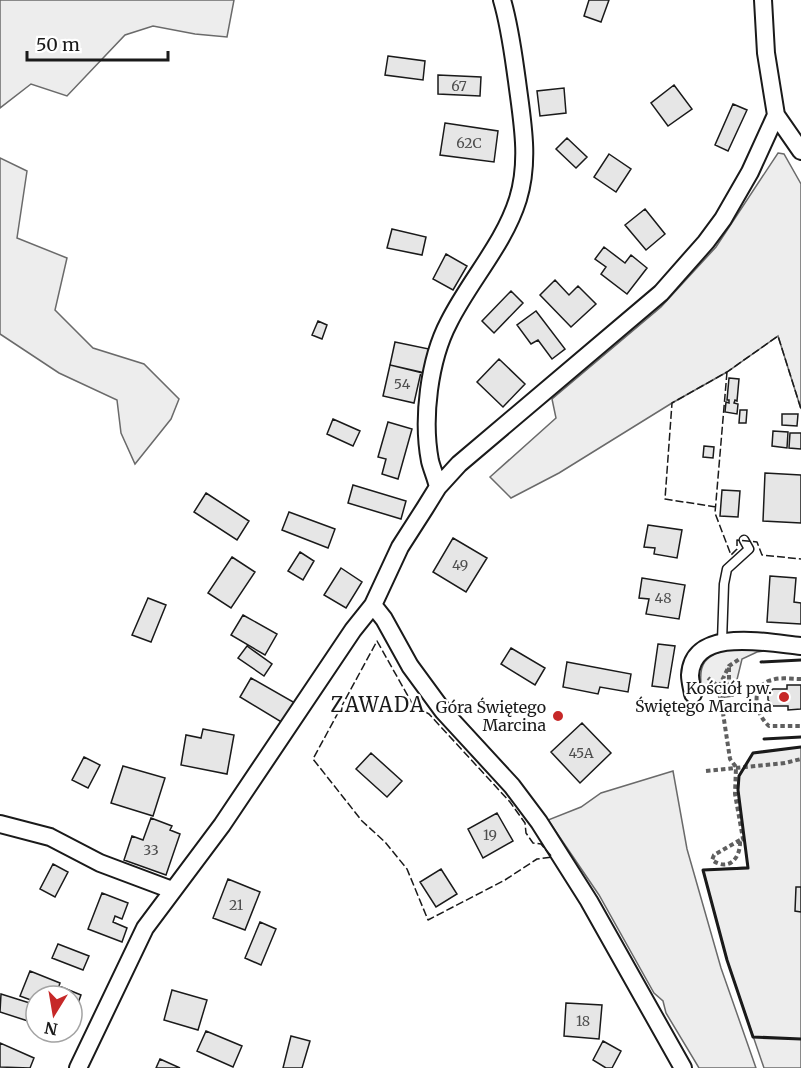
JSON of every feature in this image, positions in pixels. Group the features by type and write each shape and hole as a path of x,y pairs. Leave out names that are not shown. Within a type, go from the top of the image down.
{"street":[{"path":"438,487 430,462 426,429 429,391 437,355 448,323 506,228 519,198 524,164 524,133 508,23 502,0"},
{"path":"763,0 766,53 776,115 801,151"},
{"path":"78,1068 145,928 222,825 352,630 373,605 400,547 438,487 459,464 661,293 684,268 723,219 750,172 776,115"},
{"path":"373,605 384,619 410,666 443,711 512,786 539,822 589,901 683,1068"},
{"path":"693,694 690,676 693,662 700,651 722,641 801,646"},
{"path":"0,824 50,837 100,863 172,890"}],"lane":[{"path":"722,641 724,584 727,569 749,549 744,540"}],"path":[{"path":"735,656 742,657 729,666 719,687 730,759 736,767 735,794 743,839 740,840 714,855 712,860 719,865 732,863 740,852 740,840"},
{"path":"721,700 729,686 731,673 729,666"},
{"path":"706,675 719,687"},
{"path":"801,678 771,680 761,687 756,697 759,716 770,726 801,726"},
{"path":"706,771 801,759"}],"shaded area":[{"path":"0,0 234,0 227,37 153,26 125,35 67,96 31,84 0,108"},
{"path":"778,153 784,154 801,184 801,409 778,336 727,372 559,473 511,498 490,477 556,418 552,399 661,307 716,247"},
{"path":"0,158 27,171 17,238 67,258 55,310 93,348 144,364 179,399 171,419 135,464 121,433 117,400 59,373 0,334"},
{"path":"732,648 771,650 757,652 742,659 733,696 719,698 717,690 702,691 701,673 705,662 709,657"},
{"path":"801,747 801,1068 764,1068 727,960 703,870 748,867 738,790 739,776 753,753"},
{"path":"673,771 687,849 721,968 756,1068 699,1068 666,1013 663,1001 654,993 599,895 548,820 581,807 601,793"}],"building":[{"path":"589,0 609,0 601,22 584,16"},
{"path":"388,56 425,61 423,80 385,75"},
{"path":"438,75 481,77 480,96 438,94"},
{"path":"674,85 692,109 668,126 651,103"},
{"path":"564,88 566,113 540,116 537,91"},
{"path":"733,104 747,110 728,151 715,145"},
{"path":"445,123 498,131 494,162 440,155"},
{"path":"567,138 587,157 576,168 556,149"},
{"path":"609,154 631,169 616,192 594,177"},
{"path":"645,209 665,234 646,250 625,225"},
{"path":"392,229 426,237 422,255 387,248"},
{"path":"604,247 625,263 631,255 647,268 627,294 601,274 606,267 595,259"},
{"path":"446,254 467,266 453,290 433,279"},
{"path":"555,280 569,295 578,286 596,304 571,327 540,295"},
{"path":"511,291 523,303 494,333 482,321"},
{"path":"536,311 565,349 552,359 538,340 531,344 517,325"},
{"path":"318,321 327,325 322,339 312,335"},
{"path":"395,342 429,349 423,373 390,365"},
{"path":"499,359 525,384 503,407 477,382"},
{"path":"390,365 421,372 414,403 383,396"},
{"path":"729,378 739,379 737,401 735,400 734,403 738,404 737,414 725,412 726,402 729,403 727,400"},
{"path":"740,410 747,410 746,423 739,423"},
{"path":"782,414 798,414 797,426 782,425"},
{"path":"333,419 360,431 353,446 327,434"},
{"path":"388,422 412,429 398,479 382,474 386,459 378,457"},
{"path":"773,431 788,432 787,448 772,446"},
{"path":"790,433 801,433 801,449 789,448"},
{"path":"704,446 714,447 713,458 703,457"},
{"path":"765,473 801,475 801,523 763,521"},
{"path":"353,485 406,501 401,519 348,503"},
{"path":"722,490 740,491 738,517 720,516"},
{"path":"206,493 249,521 237,540 194,512"},
{"path":"289,512 335,529 328,548 282,530"},
{"path":"648,525 682,530 677,558 654,554 655,548 644,547"},
{"path":"453,538 487,558 466,592 433,572"},
{"path":"300,552 314,561 303,580 288,571"},
{"path":"232,557 255,572 231,608 208,593"},
{"path":"341,568 362,582 346,608 324,595"},
{"path":"770,576 796,578 794,602 801,603 801,624 767,622"},
{"path":"642,578 685,585 679,619 646,614 649,599 639,598"},
{"path":"148,598 166,605 151,642 132,635"},
{"path":"243,615 277,634 265,655 231,635"},
{"path":"658,644 675,646 668,688 652,686"},
{"path":"247,646 272,664 264,676 238,658"},
{"path":"511,648 545,668 535,685 501,664"},
{"path":"567,662 631,674 628,692 600,687 598,694 563,687"},
{"path":"251,678 295,703 283,723 240,697"},
{"name":"Kościół pw. Świętego Marcina","path":"787,685 801,685 801,709 788,710 788,706 773,706 768,700 768,694 773,689 787,689"},
{"path":"582,723 611,753 580,783 551,752"},
{"path":"203,729 234,735 227,774 181,765 186,735 201,738"},
{"path":"371,753 402,781 387,797 356,769"},
{"path":"84,757 100,765 88,788 72,780"},
{"path":"123,766 165,778 153,816 111,803"},
{"path":"497,813 513,841 483,858 468,829"},
{"path":"151,818 172,826 170,830 180,834 166,875 124,860 132,836 143,840"},
{"path":"53,864 68,872 55,897 40,889"},
{"path":"441,869 457,894 436,907 420,882"},
{"path":"228,879 260,892 245,930 213,918"},
{"path":"796,887 801,887 801,912 795,911"},
{"path":"102,893 128,903 122,919 115,916 113,922 127,928 122,942 88,929"},
{"path":"260,922 276,929 261,965 245,958"},
{"path":"58,944 89,956 83,970 52,958"},
{"path":"30,971 60,983 60,984 25,984"},
{"path":"24,986 24,998 20,996"},
{"path":"172,990 207,1000 198,1030 164,1020"},
{"path":"1,994 24,1001 24,1020 0,1012"},
{"path":"566,1003 602,1005 599,1039 564,1036"},
{"path":"206,1031 242,1046 233,1067 197,1051"},
{"path":"291,1036 310,1041 302,1068 283,1068"},
{"path":"603,1041 621,1051 612,1068 606,1068 593,1060"},
{"path":"0,1043 34,1058 30,1068 0,1067"},
{"path":"160,1059 180,1068 156,1068"}],"fence":[{"path":"716,507 665,499 672,403 727,372 778,336 801,409"},
{"path":"727,372 715,513 731,555 737,549 737,540 757,542 762,555 801,559"},
{"path":"377,641 413,705 429,714 510,802 525,823 526,833 533,843 541,844 552,857 537,859 505,880 428,920 407,869 385,842 362,821 313,759 377,641"}],"wall":[{"path":"761,662 801,660"},
{"path":"764,739 801,737"},
{"path":"801,747 753,753 739,776 738,790 748,868 703,870 727,960 753,1037 801,1039"}],"place":[{"name":"Kościół pw. Świętego Marcina","path":"784,697"},
{"name":"Góra Świętego Marcina","path":"558,716"}],"district":[{"name":"ZAWADA","path":"378,705"}]}
